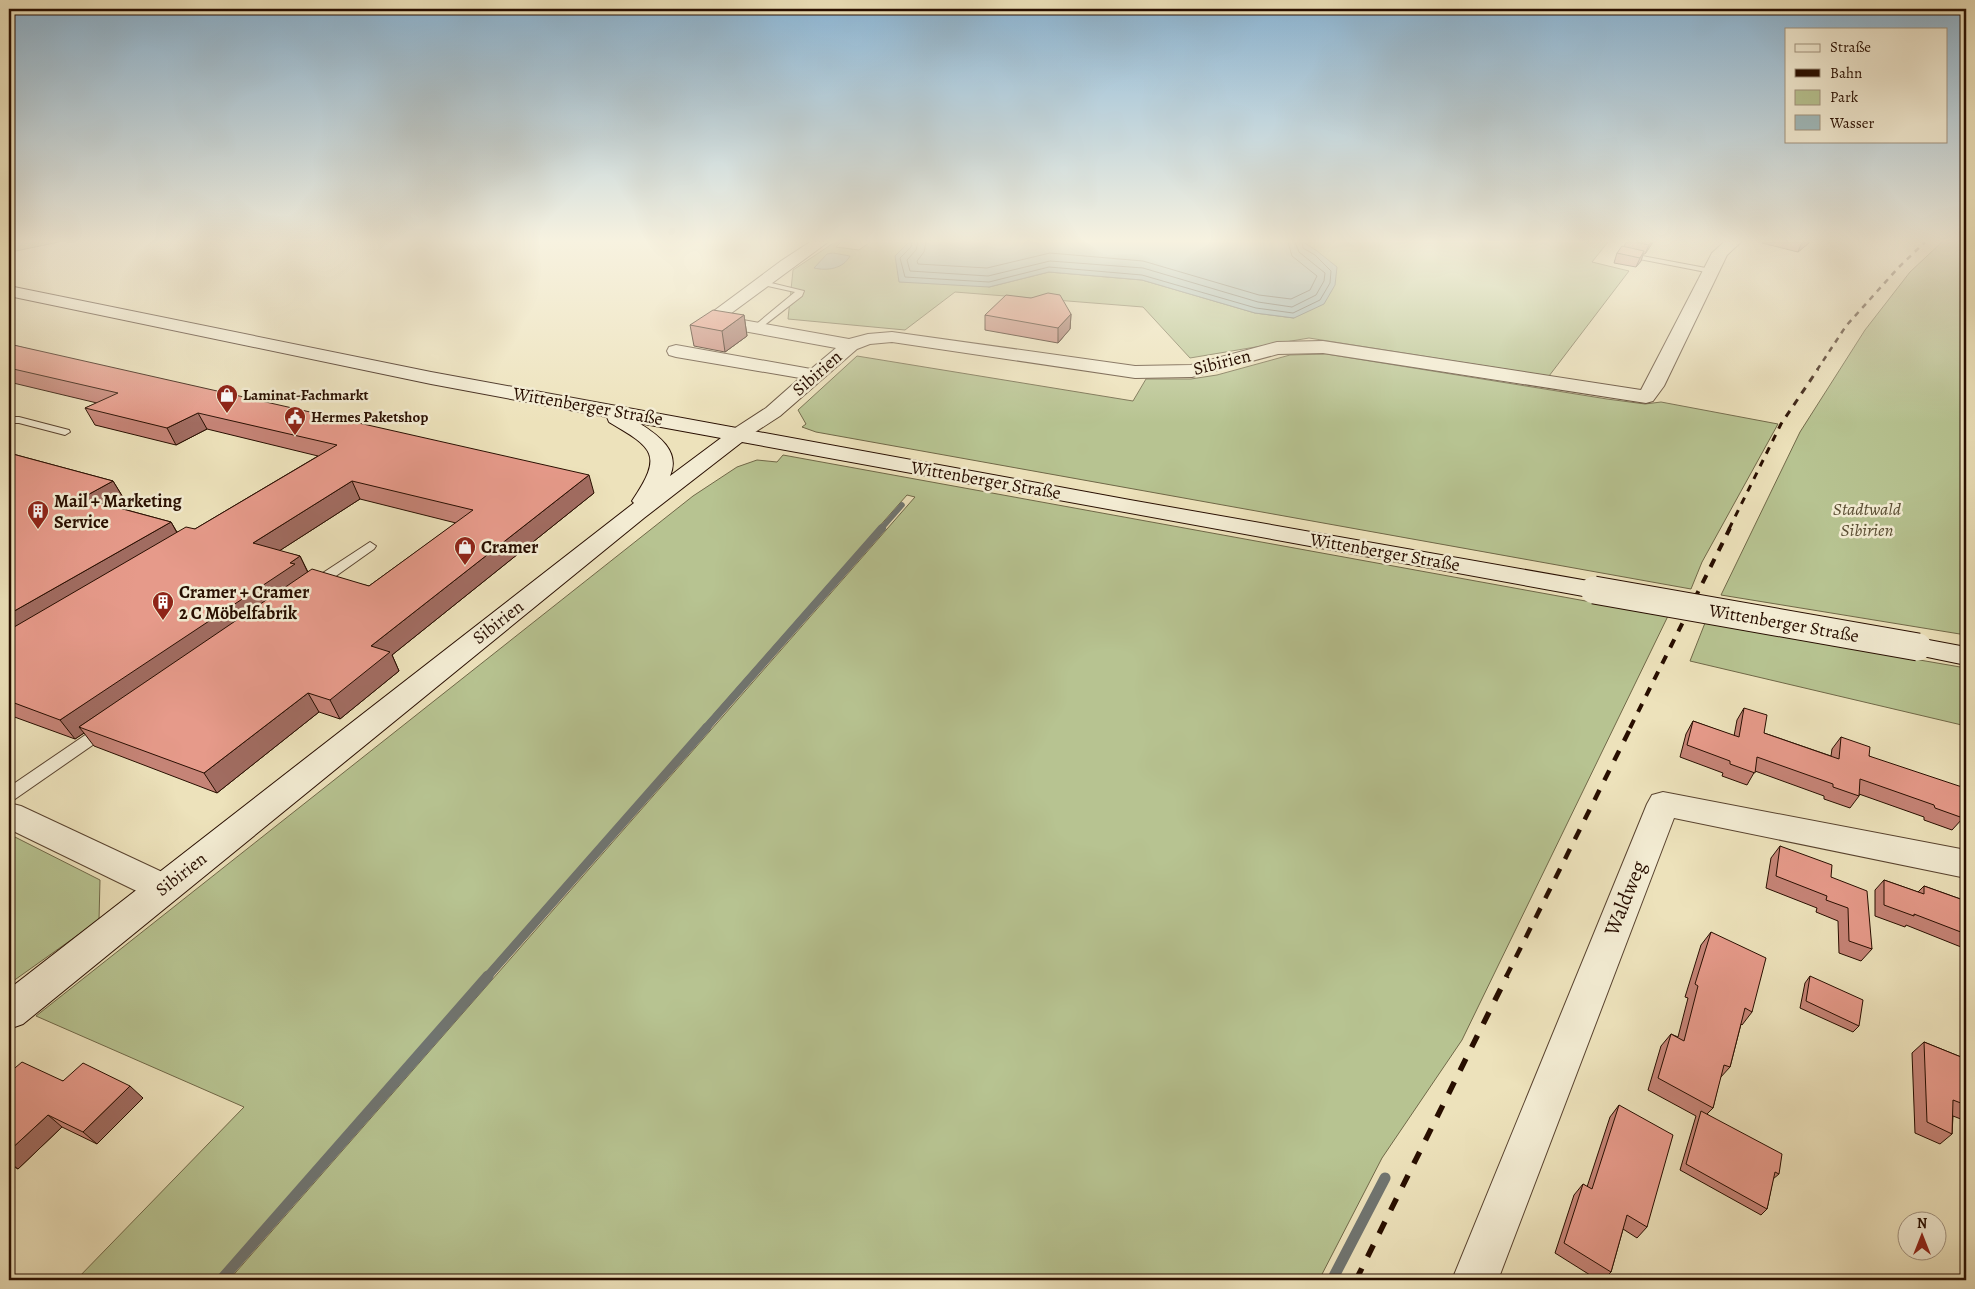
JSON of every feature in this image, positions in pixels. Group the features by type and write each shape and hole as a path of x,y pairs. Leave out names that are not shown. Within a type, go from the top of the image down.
{"street":[{"name":"Wittenberger Straße","path":"63,302 431,378 1120,505 1966,656"},
{"path":"735,302 716,316 718,320 850,345"},
{"name":"Sibirien","path":"9,1012 636,512 739,434 773,412 850,345 868,339 892,337 1135,372 1192,371 1277,348 1323,347 1646,397 1654,386 1696,302"},
{"path":"676,351 814,375"},
{"path":"598,408 647,436 658,446 661,453 662,468 653,489 636,512"},
{"name":"Waldweg","path":"1474,1280 1663,804 1966,864"},
{"path":"9,815 163,888"}],"lane":[{"path":"757,328 789,302"},
{"path":"9,420 19,420 65,432"},
{"path":"304,591 370,546"},
{"path":"9,796 116,722"}],"green space":[{"path":"790,302 942,302 905,330 788,319"},
{"path":"1082,302 1218,302 1255,313 1294,318 1299,302 1605,302 1549,376 1309,338 1190,358 1143,307"},
{"name":"Stadtwald Sibirien","path":"1887,302 1966,302 1966,635 1721,595 1800,432 1865,330"},
{"path":"1326,354 1607,399 1645,404 1661,402 1778,424 1702,562 1691,589 816,432 802,427 806,424 798,410 857,356 1133,401 1146,379 1191,379 1217,375 1290,355"},
{"path":"783,455 1668,616 1462,1040 1382,1158 1319,1280 229,1280 915,497 907,495 215,1280 76,1280 244,1107 36,1016 693,496 737,467 757,460 777,462"},
{"path":"1705,623 1966,668 1966,726 1690,661"},
{"path":"9,834 100,880 99,920 9,984"}],"water":[{"path":"1218,302 1325,302 1294,318 1255,313"}],"building":[{"path":"998,302 1064,302 1071,314 1058,328 985,315"},
{"path":"713,310 744,315 722,331 690,325"},
{"path":"9,344 589,475 371,646 390,652 330,700 308,693 204,773 79,727 312,569 369,586 473,510 352,481 253,543 300,556 290,563 295,564 60,720 9,701 9,630 186,527 195,529 337,445 198,413 167,428 85,408 118,393 9,368"},
{"path":"9,453 113,481 82,498 171,522 9,614"},
{"path":"1744,708 1767,715 1764,733 1839,759 1841,737 1870,747 1869,756 1962,787 1963,818 1935,808 1934,805 1860,779 1859,796 1833,787 1833,784 1757,757 1755,773 1730,764 1730,761 1687,745 1693,721 1739,737"},
{"path":"1780,846 1832,865 1831,877 1867,891 1872,949 1849,941 1848,908 1826,900 1827,896 1776,876"},
{"path":"1884,880 1924,894 1924,886 1966,901 1966,934 1914,914 1914,916 1884,905"},
{"path":"1711,932 1766,958 1752,1012 1745,1008 1730,1067 1724,1065 1713,1108 1658,1078 1671,1034 1684,1041 1698,986 1695,984"},
{"path":"1810,976 1863,1000 1859,1026 1806,1001"},
{"path":"1924,1042 1966,1059 1966,1105 1953,1100 1952,1134 1927,1122"},
{"path":"22,1062 63,1081 83,1063 130,1086 83,1132 48,1115 9,1151 9,1073"},
{"path":"1619,1105 1673,1135 1647,1227 1627,1215 1611,1272 1564,1243 1583,1184 1592,1189"},
{"path":"1701,1111 1782,1154 1779,1174 1775,1172 1767,1209 1686,1164"}],"waterway":[{"path":"881,529 902,505"},
{"path":"706,728 882,528"},
{"path":"487,977 707,727"},
{"path":"221,1280 488,976"},
{"path":"1332,1280 1385,1178"}],"railway":[{"path":"1817,370 1846,326 1867,302"},
{"path":"1729,529 1781,424 1818,369"},
{"path":"1630,728 1730,528"},
{"path":"1506,977 1631,727"},
{"path":"1356,1280 1507,976"}],"place":[{"name":"Laminat-Fachmarkt","path":"227,414"},
{"name":"Hermes Paketshop","path":"295,436"},
{"name":"Mail + Marketing Service","path":"38,530"},
{"name":"Cramer","path":"465,566"},
{"name":"Cramer + Cramer 2 C Möbelfabrik","path":"163,621"}]}
